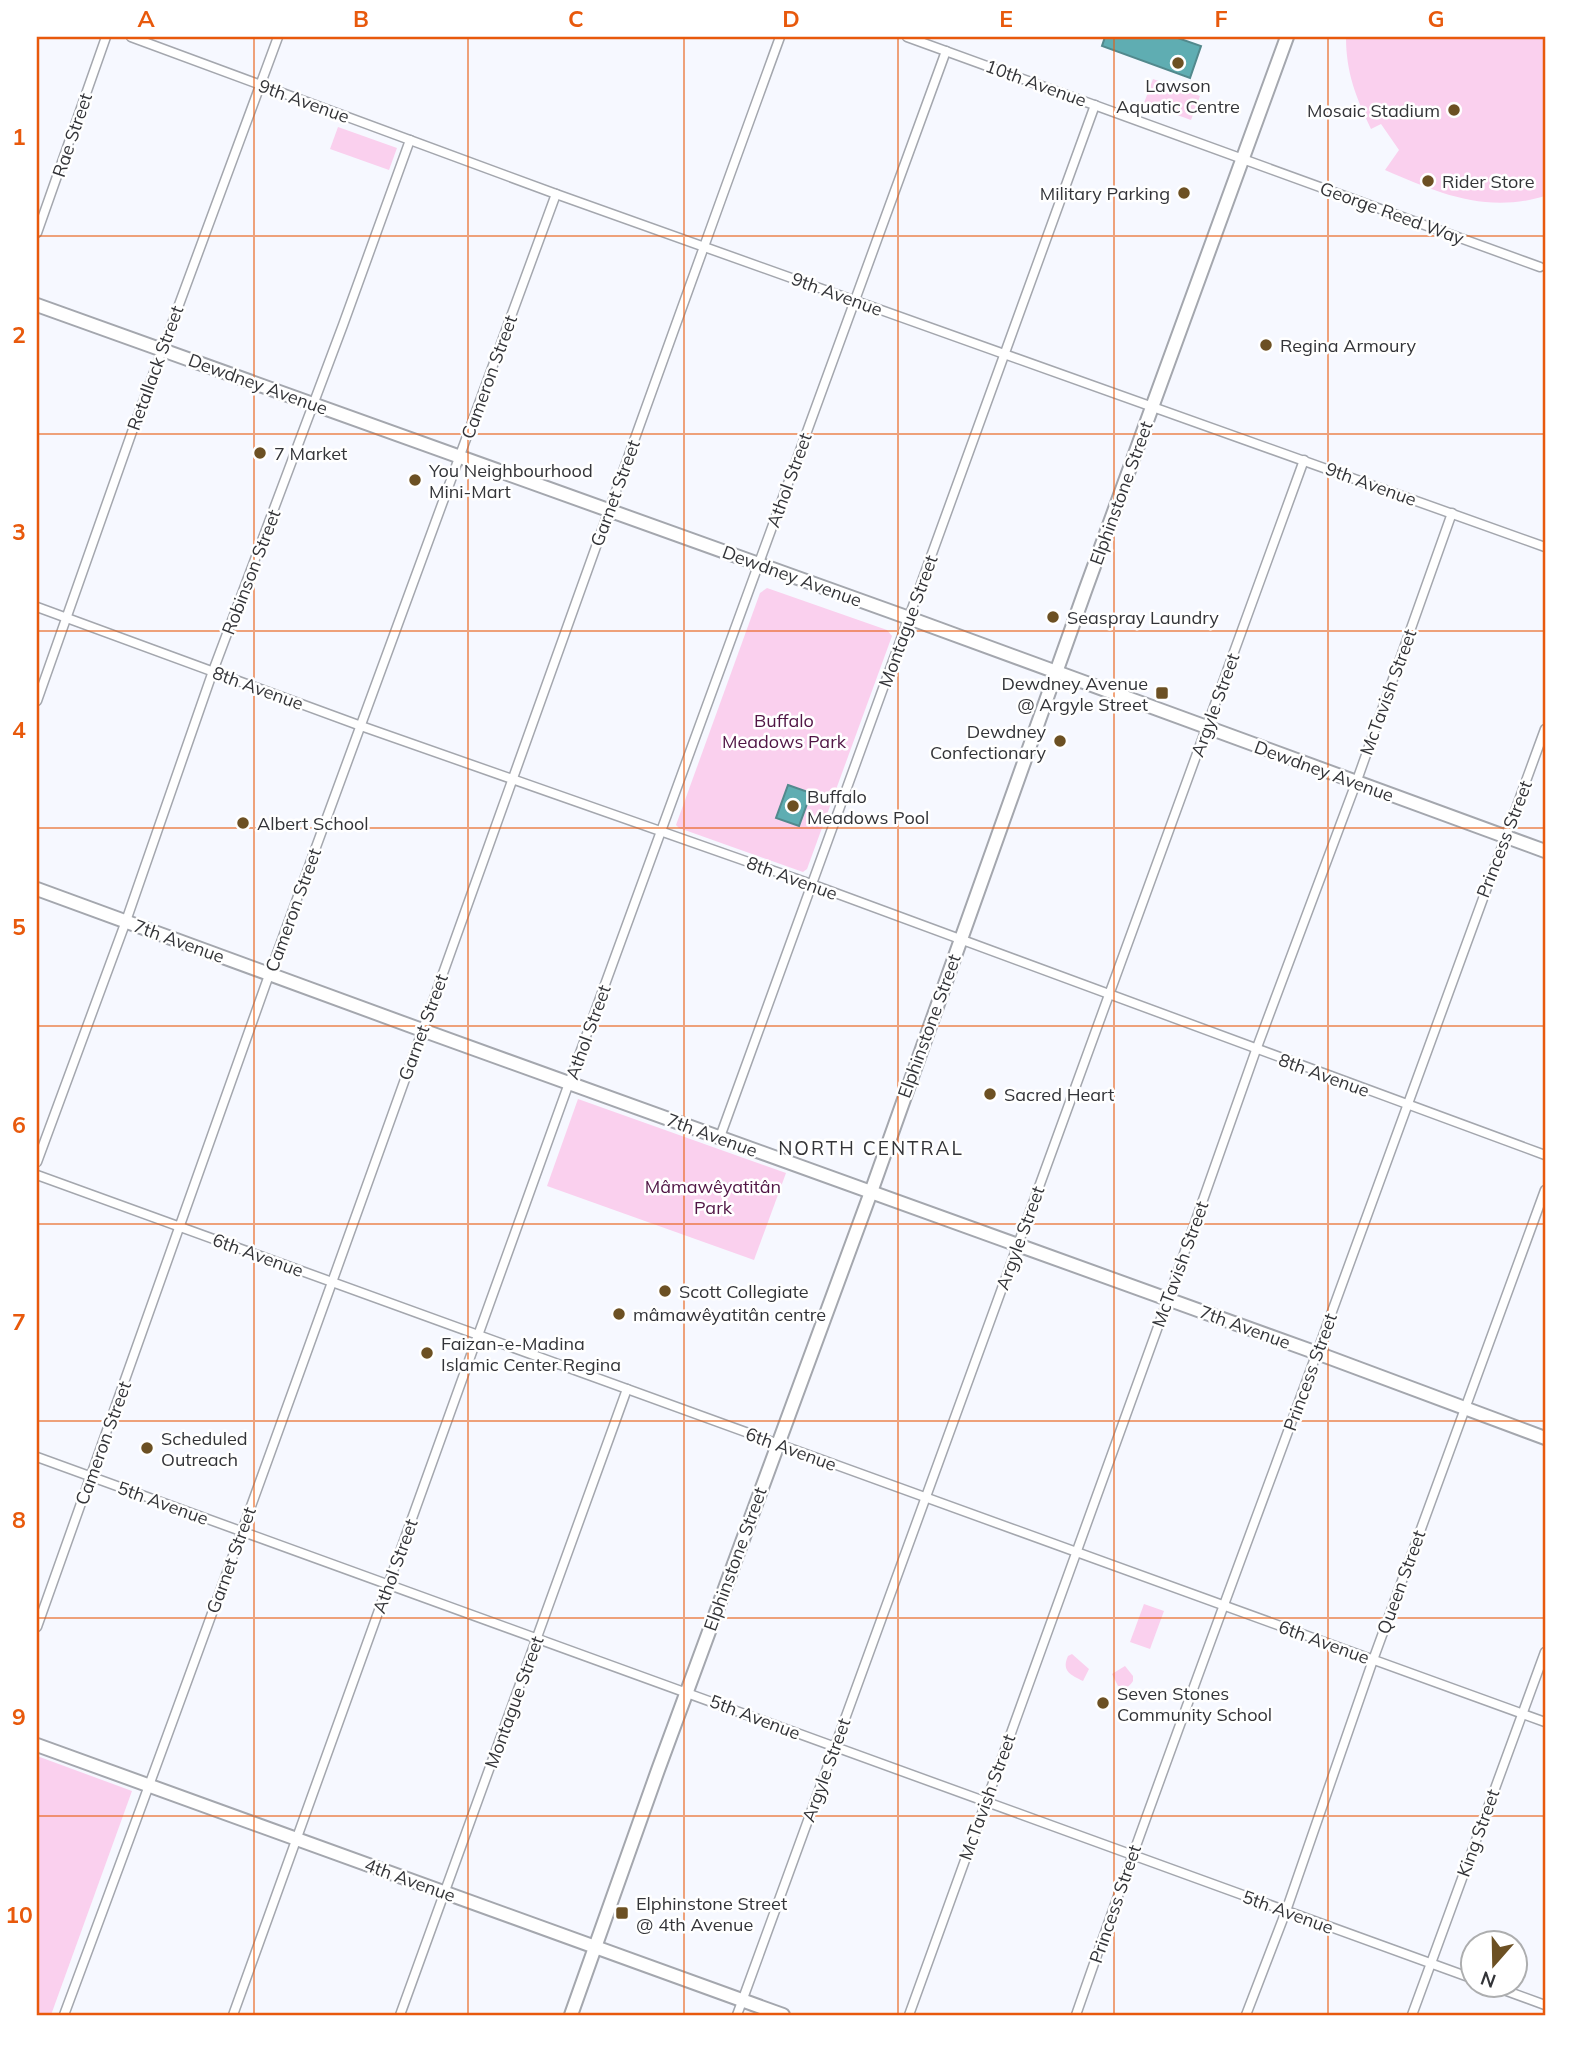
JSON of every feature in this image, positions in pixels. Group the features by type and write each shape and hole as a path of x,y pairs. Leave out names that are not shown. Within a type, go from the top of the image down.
{"street":[{"name":"Rae Street","path":"37,233 106,37"},
{"name":"9th Avenue","path":"131,37 556,194 1545,547"},
{"name":"Retallack Street","path":"37,701 162,350 278,37"},
{"name":"Garnet Street","path":"64,2015 332,1282 780,37"},
{"name":"10th Avenue","path":"907,37 1243,159"},
{"name":"Elphinstone Street","path":"571,2015 1287,37"},
{"name":"Athol Street","path":"233,2015 569,1083 947,51"},
{"name":"Montague Street","path":"720,1137 1095,105"},
{"name":"Robinson Street","path":"37,1162 126,921 213,671 410,140"},
{"name":"George Reed Way","path":"1243,159 1541,267"},
{"name":"Cameron Street","path":"37,1627 269,975 556,194"},
{"name":"Dewdney Avenue","path":"37,305 909,618 1545,851"},
{"name":"Argyle Street","path":"737,2015 1304,460"},
{"name":"McTavish Street","path":"909,2015 1452,513"},
{"name":"8th Avenue","path":"37,607 361,726 811,884 1545,1155"},
{"name":"Princess Street","path":"1076,2015 1132,1854 1545,729"},
{"name":"7th Avenue","path":"37,889 1545,1438"},
{"name":"6th Avenue","path":"37,1175 1545,1722"},
{"name":"Queen Street","path":"1246,2015 1286,1911 1373,1660 1545,1191"},
{"name":"Montague Street","path":"400,2015 628,1389"},
{"name":"5th Avenue","path":"37,1457 1460,1974"},
{"name":"King Street","path":"1412,2015 1545,1652"},
{"name":"4th Avenue","path":"37,1745 783,2015"}],"green space":[{"name":"Mosaic Stadium","path":"1346,37 1545,37 1545,196 1503,203 1482,202 1443,193 1385,170 1399,150 1381,124 1371,129 1353,84"},
{"path":"1153,79 1200,96 1191,120 1144,103"},
{"path":"338,127 397,148 389,170 330,149"},
{"name":"Buffalo Meadows Park","path":"767,588 887,630 892,636 807,869 803,872 676,825 760,593"},
{"name":"Mâmawêyatitân Park","path":"578,1099 786,1173 754,1260 547,1186"},
{"path":"1144,1604 1164,1611 1150,1649 1130,1642"},
{"path":"1072,1654 1089,1669 1083,1681 1067,1669 1066,1661"},
{"path":"1125,1666 1133,1676 1133,1681 1129,1686 1118,1686 1112,1674"},
{"path":"37,1756 132,1791 51,2015 37,2013"}],"water":[{"path":"1105,37 1175,37 1201,46 1190,78 1102,46"},
{"name":"Buffalo Meadows Pool","path":"788,785 811,793 799,826 776,818"}],"place":[{"name":"Lawson Aquatic Centre","path":"1178,63"},
{"name":"Mosaic Stadium","path":"1454,110"},
{"name":"Rider Store","path":"1428,181"},
{"name":"Military Parking","path":"1184,193"},
{"name":"Regina Armoury","path":"1266,345"},
{"name":"7 Market","path":"260,453"},
{"name":"You Neighbourhood Mini-Mart","path":"415,480"},
{"name":"Seaspray Laundry","path":"1053,617"},
{"name":"Dewdney Avenue @ Argyle Street","path":"1162,693"},
{"name":"Dewdney Confectionary","path":"1060,741"},
{"name":"Buffalo Meadows Pool","path":"793,806"},
{"name":"Albert School","path":"243,823"},
{"name":"Sacred Heart","path":"990,1094"},
{"name":"Scott Collegiate","path":"665,1291"},
{"name":"mâmawêyatitân centre","path":"619,1314"},
{"name":"Faizan-e-Madina Islamic Center Regina","path":"427,1353"},
{"name":"Scheduled Outreach","path":"147,1448"},
{"name":"Seven Stones Community School","path":"1103,1703"},
{"name":"Elphinstone Street @ 4th Avenue","path":"622,1913"}],"district":[{"name":"NORTH CENTRAL","path":"871,1148"}]}
